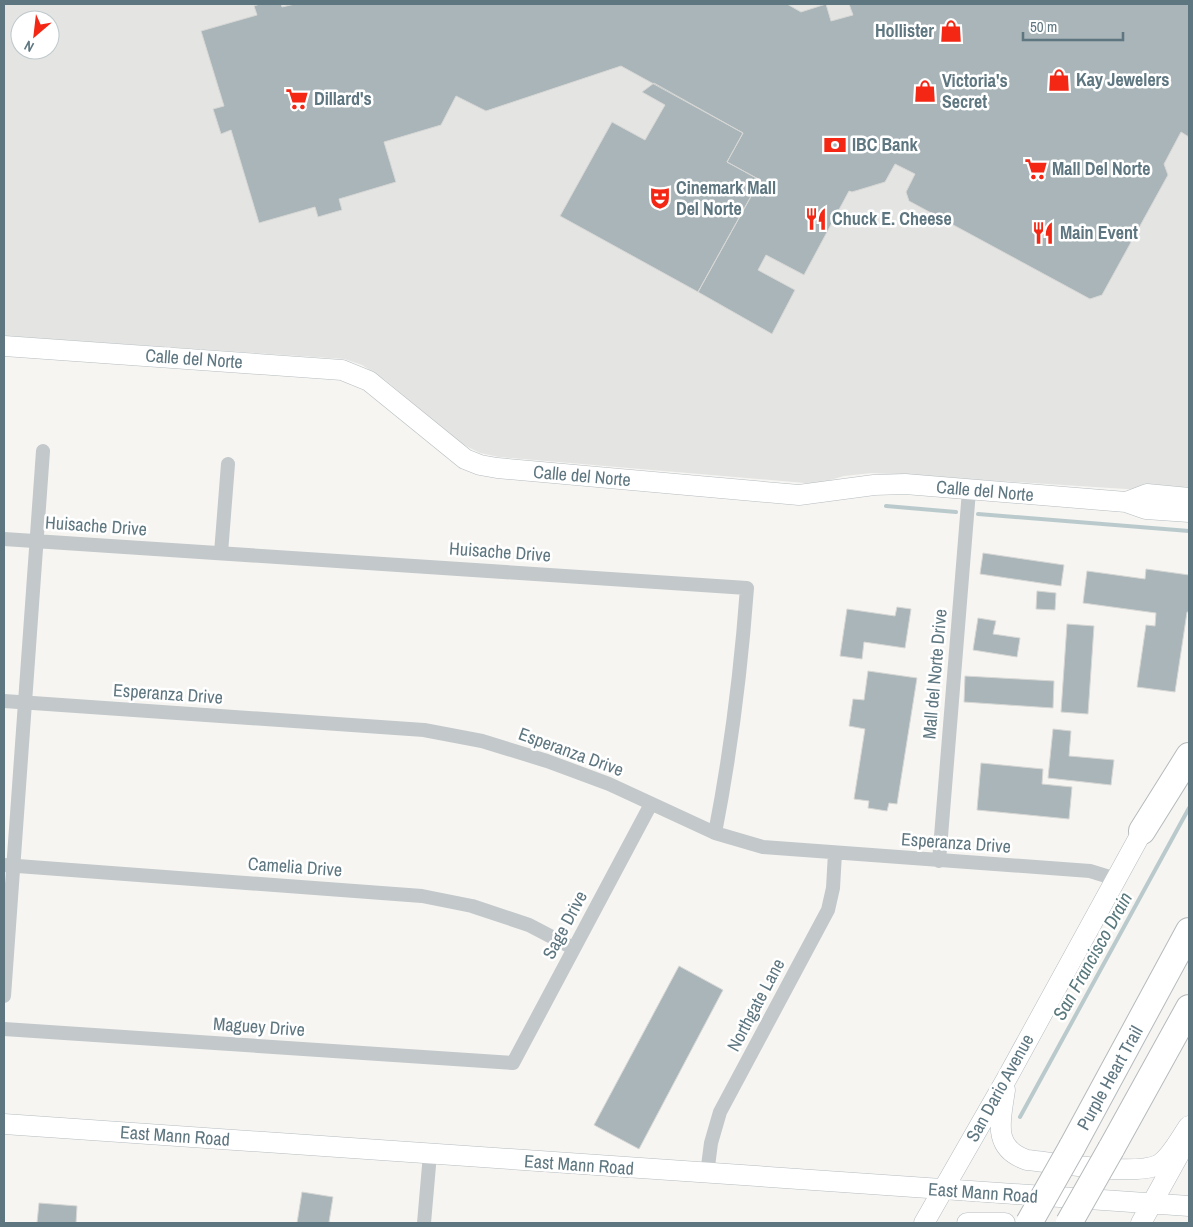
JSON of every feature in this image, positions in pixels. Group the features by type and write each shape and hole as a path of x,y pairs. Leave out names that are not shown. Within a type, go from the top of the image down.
{"highway":[{"path":"1142,831 1189,756"},
{"name":"Purple Heart Trail","path":"1029,1223 1189,931"},
{"name":"Purple Heart Trail","path":"1069,1223 1189,1008"}],"street":[{"name":"Calle del Norte","path":"4,346 342,370 369,382 465,459 480,465 497,468 799,495 874,485 905,484 969,491 1126,502 1146,509 1189,512"},
{"path":"4,996 8,865 24,703 43,451"},
{"path":"221,552 228,464"},
{"name":"Mall del Norte Drive","path":"939,861 969,491"},
{"path":"1126,502 1147,494 1189,498"},
{"name":"Huisache Drive","path":"4,539 747,588 738,693 728,766 715,833"},
{"name":"Esperanza Drive","path":"4,702 424,730 482,742 547,761 609,784 715,833 763,847 939,861 1090,870 1116,879"},
{"name":"San Dario Avenue","path":"924,1223 1007,1078 1189,742"},
{"name":"Sage Drive","path":"513,1063 651,804"},
{"name":"Northgate Lane","path":"707,1174 711,1143 720,1112 828,910 833,888 835,853"},
{"name":"Camelia Drive","path":"8,865 422,896 472,906 519,922 574,948"},
{"name":"Maguey Drive","path":"4,1029 513,1063"},
{"path":"1007,1078 1000,1133 1006,1148 1016,1156 1027,1160 1128,1169 1146,1168 1159,1164 1189,1126"},
{"name":"East Mann Road","path":"4,1124 1189,1206"},
{"path":"1141,1223 1154,1203 1189,1136"},
{"path":"424,1223 430,1154"},
{"path":"967,1223 1006,1223"}],"shaded area":[{"path":"4,4 1189,4 1189,493 872,473 844,476 820,483 805,483 499,457 480,453 462,444 385,380 362,365 344,359 4,336"}],"building":[{"name":"Mall Del Norte","path":"260,4 281,4 282,7 295,4 787,4 801,12 826,4 831,21 853,15 849,4 1189,4 1189,137 1181,132 1164,164 1168,175 1102,295 1090,299 909,201 906,192 915,174 895,164 885,182 852,192 849,191 804,275 766,255 758,270 795,290 772,334 698,292 760,180 727,162 743,133 621,66 486,111 456,96 441,125 384,142 396,182 339,199 342,210 318,217 315,207 259,223 231,130 221,134 213,109 224,106 201,31 257,15 254,6"},
{"name":"Cinemark Mall Del Norte","path":"654,83 743,133 727,162 760,180 698,292 560,216 612,122 645,140 665,105 642,92"},
{"path":"983,553 1064,565 1061,586 980,574"},
{"path":"1146,569 1189,575 1189,612 1187,612 1175,692 1137,687 1146,625 1155,626 1156,613 1083,603 1087,571 1145,579"},
{"path":"1037,591 1056,593 1055,610 1036,609"},
{"path":"897,607 911,609 905,648 864,642 862,659 840,656 847,609 895,616"},
{"path":"978,618 996,621 993,634 1020,638 1017,657 973,650"},
{"path":"1067,624 1094,626 1088,714 1061,712"},
{"path":"868,671 917,678 897,804 889,803 887,811 868,808 869,801 854,799 865,729 849,726 853,699 864,700"},
{"path":"965,676 1054,681 1053,708 964,702"},
{"path":"1053,729 1071,731 1069,756 1114,760 1111,785 1048,778"},
{"path":"981,763 1043,769 1042,784 1072,787 1069,819 977,810"},
{"path":"679,966 723,990 639,1149 594,1125"},
{"path":"302,1192 333,1197 329,1222 334,1223 297,1223"},
{"path":"39,1203 77,1206 76,1223 37,1223"}],"waterway":[{"path":"886,506 956,512"},
{"path":"978,514 1189,531"},
{"name":"San Francisco Drain","path":"1020,1117 1189,808"}],"place":[{"name":"Hollister","path":"951,31"},
{"name":"Kay Jewelers","path":"1059,80"},
{"name":"Victoria's Secret","path":"925,91"},
{"name":"Dillard's","path":"297,99"},
{"name":"IBC Bank","path":"835,145"},
{"name":"Mall Del Norte","path":"1036,169"},
{"name":"Cinemark Mall Del Norte","path":"660,198"},
{"name":"Chuck E. Cheese","path":"816,219"},
{"name":"Main Event","path":"1043,233"}]}
